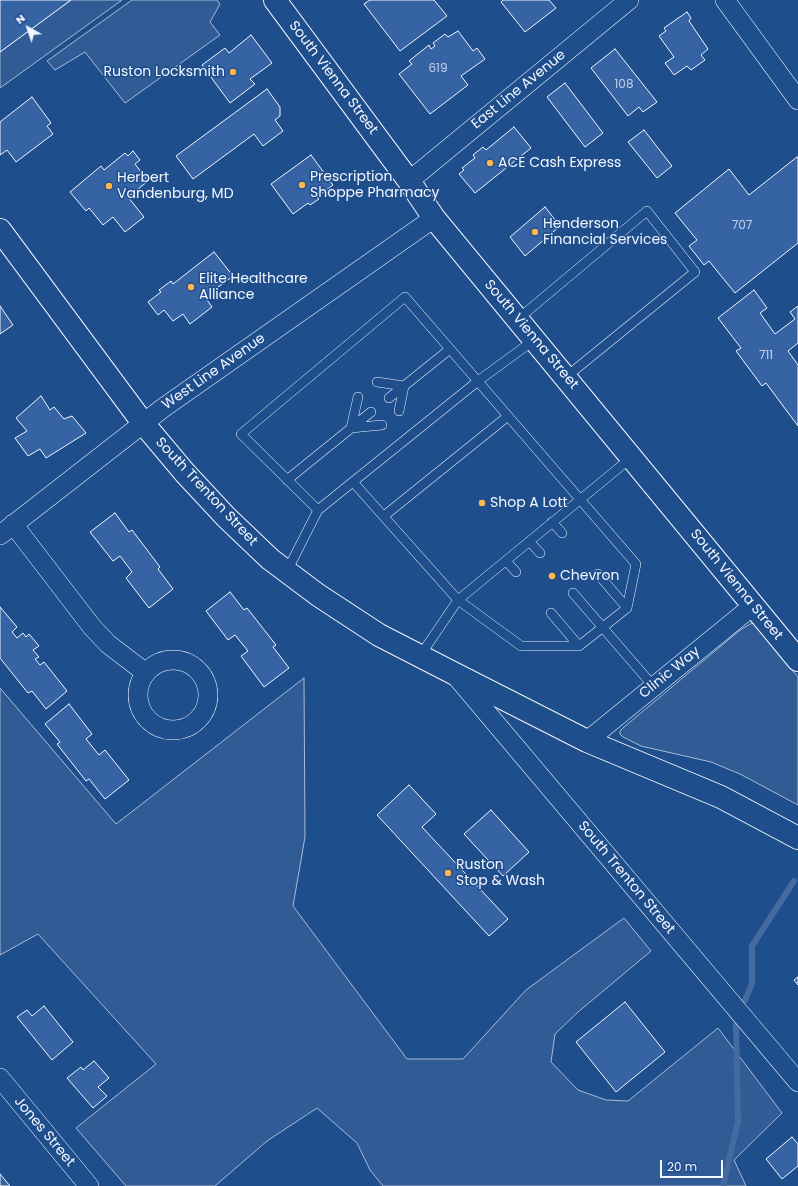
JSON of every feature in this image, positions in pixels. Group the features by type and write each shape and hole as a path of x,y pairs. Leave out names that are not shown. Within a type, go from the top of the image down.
{"highway":[{"name":"South Vienna Street","path":"275,0 409,181 434,218 798,660"},
{"name":"South Trenton Street","path":"0,230 143,423 185,473 226,517 270,559 318,595 379,635 587,741 720,797 798,838"}],"street":[{"name":"East Line Avenue","path":"409,181 629,0"},
{"path":"725,0 798,100"},
{"name":"West Line Avenue","path":"7,529 167,405 434,218"},
{"path":"7,529 108,644 146,673"},
{"name":"Clinic Way","path":"587,741 754,605"},
{"name":"South Trenton Street","path":"455,674 798,1082"},
{"name":"Jones Street","path":"0,1078 89,1186"}],"lane":[{"path":"518,319 648,211 695,272 566,377"},
{"path":"318,510 241,434 405,298 636,564 627,608 579,646 521,646 458,600 353,482"},
{"path":"287,571 318,510 534,339"},
{"path":"389,398 450,349"},
{"path":"377,382 404,386"},
{"path":"399,411 404,386"},
{"path":"351,428 358,397"},
{"path":"286,480 371,412"},
{"path":"384,516 508,416"},
{"path":"351,428 382,425"},
{"path":"420,656 458,600 632,457"},
{"path":"552,522 562,533"},
{"path":"530,542 540,553"},
{"path":"506,561 516,572"},
{"path":"598,574 627,608"},
{"path":"573,593 654,687"},
{"path":"551,613 579,646"}],"shaded area":[{"path":"71,0 122,0 0,88 0,52"},
{"path":"132,0 217,0 220,4 210,22 220,35 125,103 85,52 55,70 47,61"},
{"path":"754,623 798,677 798,805 740,774 711,762 641,746 620,734 620,731 624,727 739,631"},
{"path":"304,678 305,837 293,906 407,1059 463,1059 526,990 624,918 651,951 578,1012 555,1034 551,1062 578,1090 606,1100 628,1101 718,1028 782,1113 734,1160 746,1186 383,1186 370,1170 357,1143 317,1108 267,1141 215,1186 126,1186 76,1128 156,1064 38,934 0,955 0,688 116,824"}],"building":[{"path":"0,0 71,0 0,52"},
{"path":"370,0 434,0 447,16 400,51 364,4"},
{"path":"503,0 549,0 556,8 525,32 501,2"},
{"path":"687,12 691,18 689,21 708,49 701,55 705,60 691,70 687,66 674,75 665,63 674,57 659,36 666,31 664,28"},
{"path":"458,31 473,51 477,48 485,59 461,76 468,85 430,114 399,74 412,64 409,61 429,45 431,49 435,46 433,43 445,34 448,37"},
{"name":"Ruston Locksmith","path":"251,35 272,63 250,79 255,84 230,103 202,65 225,48 229,53"},
{"path":"615,49 657,102 643,112 639,107 628,116 591,68"},
{"path":"565,83 603,133 585,147 547,97"},
{"path":"267,89 280,107 280,116 275,120 283,131 263,146 254,134 193,179 176,156"},
{"path":"32,97 51,123 47,126 53,134 16,162 7,150 0,155 0,122"},
{"name":"ACE Cash Express","path":"514,127 531,148 475,193 459,174 464,170 462,168 475,158 473,155 483,147 486,150"},
{"path":"644,130 672,166 657,178 628,142"},
{"name":"Herbert Vandenburg, MD","path":"133,151 140,160 135,164 148,181 128,197 144,217 125,232 113,217 103,225 89,208 86,211 70,192 101,166 104,170 125,153 128,156"},
{"name":"Prescription Shoppe Pharmacy","path":"311,155 333,185 317,197 319,199 310,205 308,203 293,214 271,184"},
{"path":"797,157 798,243 735,293 709,261 704,265 689,246 697,240 675,213 729,169 749,195"},
{"name":"Henderson Financial Services","path":"545,207 560,226 525,256 510,237"},
{"name":"Elite Healthcare Alliance","path":"214,252 233,276 205,297 212,307 190,324 183,314 173,321 164,310 158,315 148,302 161,292 159,290 171,281 173,284"},
{"path":"754,290 767,308 760,313 775,334 795,319 790,312 798,306 798,343 788,351 798,365 798,426 766,383 762,386 736,351 741,348 718,318"},
{"path":"0,306 13,325 0,334"},
{"path":"41,396 50,410 54,407 64,419 72,416 86,433 46,458 40,449 28,456 15,438 27,431 16,418"},
{"path":"115,513 129,532 132,530 160,567 158,569 173,589 149,608 126,578 132,572 120,556 113,561 90,532"},
{"path":"230,592 244,610 247,608 276,645 273,647 289,668 264,687 241,656 248,651 235,635 228,640 206,611"},
{"path":"0,607 17,627 12,632 17,638 23,633 26,637 29,634 39,646 33,650 39,657 35,659 40,665 44,662 67,691 46,709 32,691 28,693 0,658"},
{"path":"69,704 92,734 86,739 99,755 105,750 129,780 105,799 89,779 86,781 57,744 60,742 45,724"},
{"name":"Ruston Stop & Wash","path":"409,785 436,814 422,827 508,919 489,936 377,815"},
{"path":"491,810 529,852 503,876 464,834"},
{"path":"798,977 798,985 794,980"},
{"path":"625,1002 665,1052 616,1092 576,1042"},
{"path":"44,1006 73,1042 52,1060 17,1017 27,1010 32,1016"},
{"path":"94,1061 109,1078 98,1087 107,1096 93,1108 67,1078 81,1067 83,1070"},
{"path":"792,1137 798,1144 798,1166 782,1179 766,1159"},
{"path":"0,1174 10,1186 0,1186"}],"waterway":[{"path":"745,1000 752,984 752,946 794,881"},
{"path":"724,1186 738,1121 736,1025"}],"place":[{"name":"Ruston Locksmith","path":"233,72"},
{"name":"ACE Cash Express","path":"490,163"},
{"name":"Prescription Shoppe Pharmacy","path":"302,185"},
{"name":"Herbert Vandenburg, MD","path":"109,186"},
{"name":"Henderson Financial Services","path":"535,232"},
{"name":"Elite Healthcare Alliance","path":"191,287"},
{"name":"Shop A Lott","path":"482,503"},
{"name":"Chevron","path":"552,576"},
{"name":"Ruston Stop & Wash","path":"448,873"}]}
